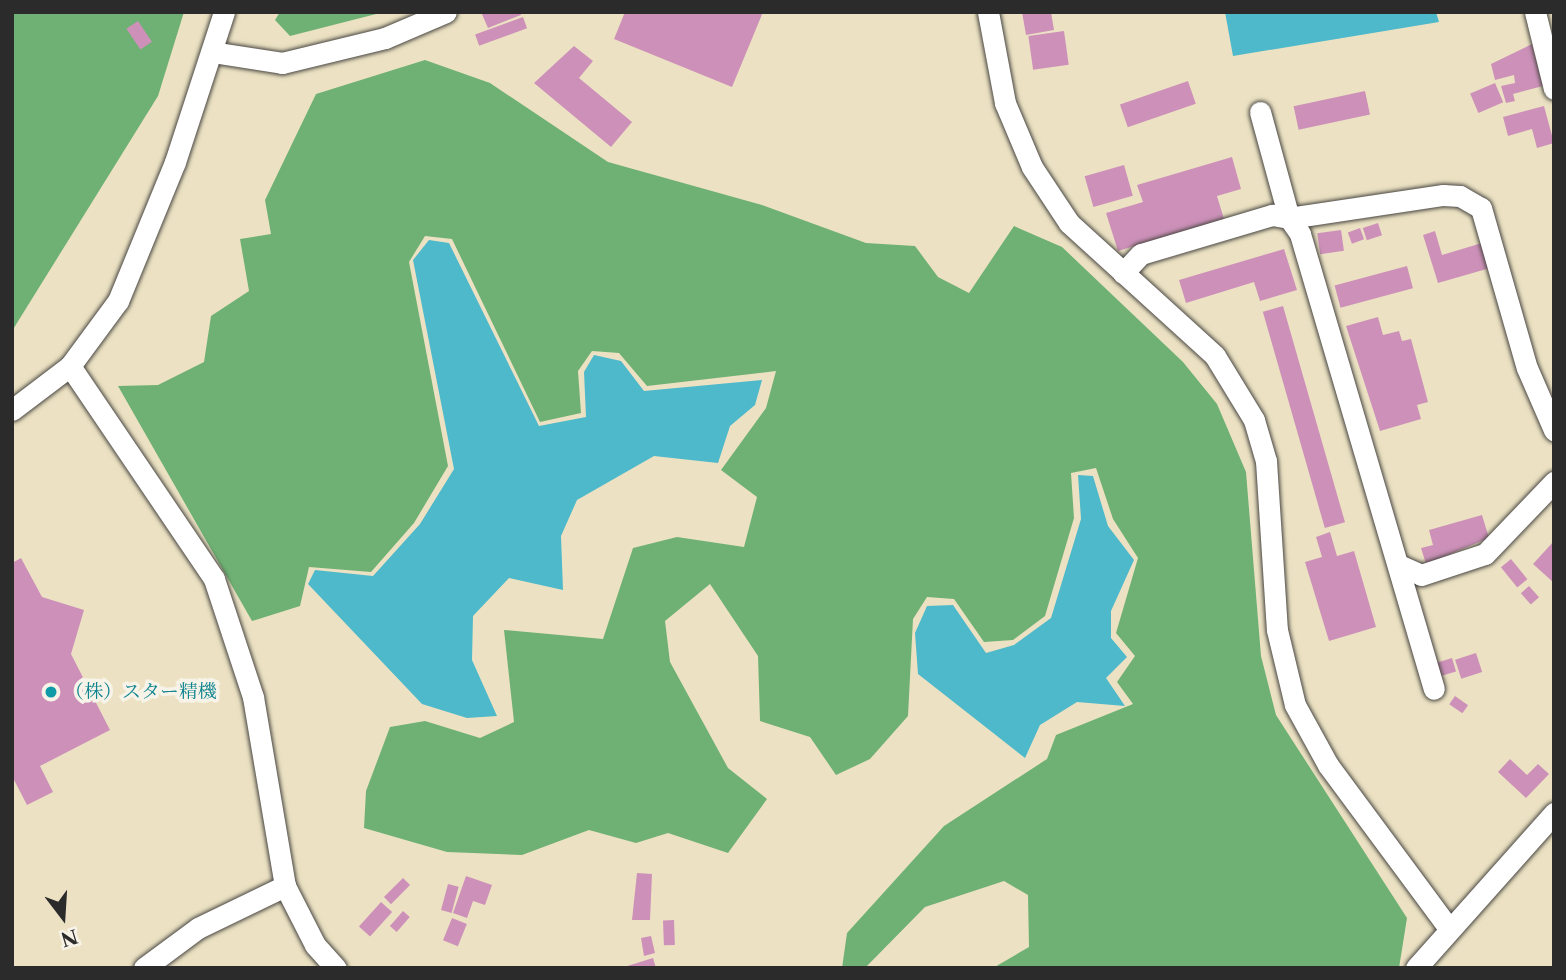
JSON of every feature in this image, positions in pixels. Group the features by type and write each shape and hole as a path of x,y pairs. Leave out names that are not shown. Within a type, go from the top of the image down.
{"street":[{"path":"12,410 69,366 118,301 141,250 224,12"},
{"path":"212,52 282,63 385,38 446,12"},
{"path":"988,12 1005,103 1032,167 1069,223 1215,356 1254,420 1266,461 1277,630 1295,705 1328,765 1448,927"},
{"path":"1535,12 1554,89"},
{"path":"1260,113 1289,218 1300,234 1434,690"},
{"path":"1123,273 1141,254 1272,215 1289,218 1443,195 1460,195 1481,208 1527,368 1554,430"},
{"path":"69,366 214,579 253,697 285,886 316,945 336,968"},
{"path":"1399,565 1421,575 1485,555 1554,482"},
{"path":"1416,968 1448,927 1554,814"},
{"path":"144,968 198,928 285,886"}],"green space":[{"path":"12,12 184,12 158,96 12,331"},
{"path":"280,12 384,12 290,36 275,20"},
{"path":"425,60 490,83 608,162 762,205 866,243 915,246 938,277 969,293 1014,226 1062,247 1183,362 1217,404 1246,472 1261,656 1276,715 1407,918 1399,968 993,968 1029,947 1028,895 1004,881 925,907 865,968 842,968 847,933 944,826 1047,759 1056,735 1133,704 1117,682 1135,656 1116,633 1138,558 1113,519 1096,468 1071,473 1074,518 1045,616 1013,640 984,642 954,599 927,597 913,619 908,716 870,759 836,775 810,737 760,721 758,656 710,584 665,621 670,662 728,768 767,799 728,853 668,833 636,843 589,830 522,855 447,852 364,828 366,791 390,727 425,721 480,738 514,722 504,630 603,639 633,548 677,537 744,547 757,497 721,470 766,408 776,371 647,386 619,353 592,351 578,371 581,413 540,422 452,239 425,236 409,262 448,466 414,523 371,572 309,567 300,606 252,621 118,386 158,385 204,362 211,316 249,291 240,239 271,234 265,200 316,94"}],"water":[{"path":"1225,12 1436,12 1439,22 1233,56"},
{"path":"429,240 449,243 539,426 586,417 584,372 594,355 621,361 644,391 762,380 755,405 730,426 718,463 654,456 577,500 561,536 563,590 509,578 473,616 472,660 497,716 467,718 422,704 308,584 315,570 373,576 420,524 454,469 413,260"},
{"path":"1078,475 1093,476 1108,526 1134,560 1111,611 1111,638 1127,657 1106,678 1125,706 1077,702 1040,725 1025,758 918,674 915,633 927,606 953,605 986,653 1014,645 1051,618 1081,519"}],"building":[{"path":"481,12 520,12 521,15 488,28"},
{"path":"625,12 763,12 732,87 614,39"},
{"path":"1022,12 1051,12 1054,30 1026,35"},
{"path":"523,17 527,28 479,46 475,34"},
{"path":"138,21 152,42 140,50 126,29"},
{"path":"1064,31 1069,65 1033,70 1028,36"},
{"path":"1532,44 1543,86 1513,94 1515,101 1506,103 1501,86 1515,83 1514,75 1495,80 1491,64"},
{"path":"574,46 593,61 579,78 632,122 611,147 534,83"},
{"path":"1188,81 1196,104 1128,127 1120,104"},
{"path":"1495,83 1503,102 1478,113 1470,94"},
{"path":"1365,91 1370,114 1299,130 1294,106"},
{"path":"1544,106 1554,143 1537,148 1532,129 1508,136 1503,117"},
{"path":"1232,157 1241,189 1217,196 1224,219 1118,251 1106,213 1143,202 1137,185"},
{"path":"1124,165 1133,196 1093,207 1085,176"},
{"path":"1378,223 1382,235 1367,240 1363,228"},
{"path":"1360,228 1364,239 1352,244 1348,232"},
{"path":"1341,230 1344,251 1320,254 1317,233"},
{"path":"1435,231 1442,255 1482,243 1490,268 1438,283 1423,235"},
{"path":"1284,249 1297,290 1260,301 1254,282 1186,303 1179,280"},
{"path":"1407,266 1413,288 1341,308 1335,285"},
{"path":"1283,306 1345,522 1325,528 1263,312"},
{"path":"1378,317 1383,335 1399,331 1402,341 1411,339 1428,402 1417,405 1421,419 1380,431 1346,326"},
{"path":"1482,515 1489,538 1426,564 1421,548 1433,545 1429,530"},
{"path":"1330,532 1337,556 1354,551 1376,627 1329,641 1305,562 1322,557 1316,537"},
{"path":"1554,541 1554,583 1533,564"},
{"name":"（株）スター精機","path":"21,558 42,597 84,610 71,654 110,730 40,766 53,792 27,805 12,776 12,563"},
{"path":"1511,559 1527,579 1517,587 1501,567"},
{"path":"1529,586 1539,597 1531,605 1521,593"},
{"path":"1476,653 1482,672 1461,679 1455,660"},
{"path":"1452,658 1456,671 1441,676 1437,663"},
{"path":"1455,696 1468,705 1462,713 1449,704"},
{"path":"1510,759 1527,775 1538,764 1549,774 1526,798 1498,772"},
{"path":"637,873 652,874 650,920 632,920"},
{"path":"466,876 492,885 485,905 473,901 467,918 453,913"},
{"path":"403,878 410,885 391,904 384,897"},
{"path":"448,884 459,887 452,913 441,910"},
{"path":"381,902 392,912 370,937 359,927"},
{"path":"403,911 410,917 397,932 390,926"},
{"path":"452,918 467,924 458,946 443,940"},
{"path":"663,920 674,920 675,945 664,945"},
{"path":"651,936 655,953 644,956 641,938"},
{"path":"653,958 656,968 624,968 624,967"}],"place":[{"name":"（株）スター精機","path":"51,692"}]}
